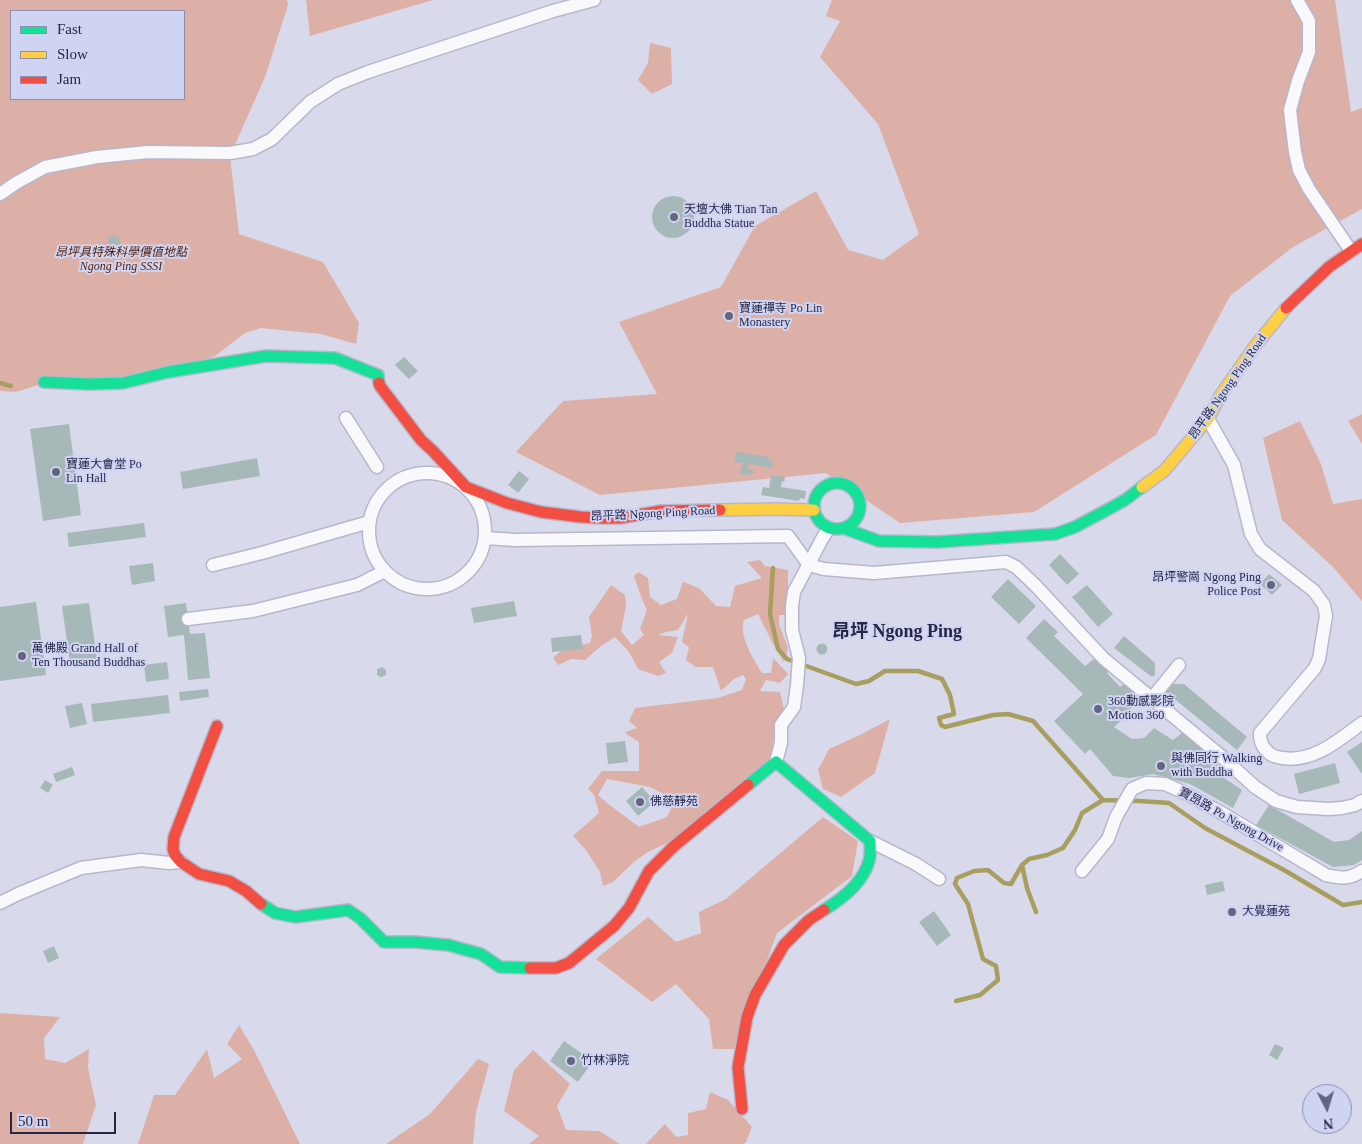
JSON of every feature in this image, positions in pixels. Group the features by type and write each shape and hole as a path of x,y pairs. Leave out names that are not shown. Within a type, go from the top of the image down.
{"street":[{"path":"0,194 45,167 97,157 148,152 230,153 253,149 272,139 310,102 338,84 368,72 553,11 594,0"},
{"path":"1297,0 1309,21 1309,52 1290,110 1295,152 1299,170 1309,189 1351,251"},
{"name":"昂平路 Ngong Ping Road","path":"843,528 879,541 937,542 990,540 1055,534 1076,527 1124,500 1164,471 1208,419 1220,396 1254,346 1289,305 1329,267 1362,244"},
{"path":"44,382 123,383 168,372 266,356 335,358 378,375 380,386 421,440 433,450 466,488 478,502 485,519 486,538 481,554 473,568 461,579 446,587 430,590 413,588 398,582 385,572 374,557 369,540 369,522 375,505 385,491 399,480 416,474 434,473 451,478 466,488"},
{"path":"346,418 377,467"},
{"path":"1208,419 1234,465 1251,534 1260,549 1314,591 1324,605 1326,616 1319,660 1315,668 1260,733 1260,741 1263,748 1273,757 1305,758 1324,750 1362,723"},
{"path":"864,520 843,528 829,528 819,521 814,510 818,493 827,485 839,483 845,484 855,491 860,502 864,520 879,541"},
{"name":"昂平路 Ngong Ping Road","path":"466,488 507,503 541,512 581,517 620,518 661,512 701,510 814,510"},
{"path":"213,565 369,522"},
{"path":"217,726 174,836 173,849 181,862 199,874 229,881 275,913 295,917 348,910 366,923 384,942 448,945 481,954 500,967 556,968 569,963 614,926 629,908 649,871 673,847 776,762 781,743 781,725 794,707 798,674 799,658 792,630 794,592 829,528"},
{"path":"486,538 515,540 788,536 809,564 824,569 874,573 1006,562 1016,567 1035,585 1103,658 1222,756 1255,787 1276,801 1297,807 1342,808 1362,801"},
{"path":"188,619 253,611 357,585 385,572"},
{"path":"1152,698 1179,665"},
{"path":"776,762 870,841 916,864 939,879"},
{"name":"寶昂路 Po Ngong Drive","path":"1082,871 1108,839 1116,817 1132,789 1146,783 1165,784 1187,794 1326,875 1344,878 1354,877 1362,871"},
{"path":"742,1109 738,1067 747,1017 755,996 784,945 809,920 832,906 848,893 862,876 870,860 870,841"},
{"path":"0,903 81,868 141,860 169,863 181,862"}],"green space":[{"name":"昂坪具特殊科學價值地點 Ngong Ping SSSI","path":"0,0 287,0 288,5 265,77 230,156 239,234 323,262 359,323 356,344 321,334 261,328 245,333 215,356 152,378 54,380 16,392 0,391"},
{"path":"306,0 433,0 310,36"},
{"path":"832,0 1335,0 1351,112 1362,108 1362,209 1293,247 1230,296 1156,435 1034,512 900,523 826,473 600,495 516,452 563,401 657,394 619,322 721,287 755,226 816,191 848,250 883,260 919,234 878,124 820,57 840,21 826,16"},
{"path":"650,43 671,48 672,84 652,94 638,80 648,63"},
{"path":"1362,414 1362,444 1348,421"},
{"path":"1300,421 1321,464 1333,504 1362,499 1362,601 1333,567 1282,520 1263,438"},
{"path":"760,560 765,566 788,570 788,615 779,615 779,624 788,648 784,662 758,614 744,620 743,626 745,640 762,673 771,673 773,658 788,674 780,683 766,680 760,691 780,692 784,709 778,717 770,758 678,838 648,852 635,861 613,882 603,886 600,872 586,850 573,836 599,813 594,795 588,789 602,771 639,771 639,742 625,732 637,728 629,721 635,708 718,698 742,690 746,679 743,675 734,679 721,691 713,667 696,667 686,660 689,647 682,642 688,614 678,630 658,635 678,637 672,653 659,662 666,673 658,676 638,669 629,652 615,637 585,660 571,659 558,665 553,658 563,649 590,643 592,636 589,617 611,585 625,595 626,606 621,631 632,645 644,635 640,629 647,610 634,576 638,572 648,578 650,597 661,605 677,599 683,582 699,588 716,606 730,607 735,586 762,578 747,562","holes":["607,779 650,787 675,800 667,817 639,827 598,795"]},
{"path":"890,719 875,773 841,797 823,789 818,770 829,749"},
{"path":"823,817 858,841 852,876 777,933 734,1049 713,1049 709,1019 676,984 652,1002 596,959 648,917 676,942 701,933 699,912 726,899"},
{"path":"0,1013 60,1017 44,1038 45,1059 65,1063 89,1049 88,1068 96,1105 83,1144 0,1144"},
{"path":"239,1025 255,1052 300,1144 138,1144 154,1095 175,1095 207,1049 214,1078 242,1059 227,1044"},
{"path":"533,1050 570,1084 557,1106 566,1130 599,1131 620,1144 529,1144 539,1136 504,1111 514,1070"},
{"path":"478,1059 489,1064 476,1112 473,1144 386,1144 430,1114"},
{"path":"710,1092 728,1100 752,1127 746,1142 743,1144 646,1144 665,1124 676,1137 688,1135 688,1113 706,1109"}],"building":[{"path":"677,196 685,199 691,205 694,217 691,229 685,235 669,238 661,235 655,229 652,213 655,205 661,199"},
{"path":"113,235 119,237 120,243 115,247 109,245 108,238"},
{"path":"404,357 418,371 409,379 395,365"},
{"name":"寶蓮大會堂 Po Lin Hall","path":"69,424 81,515 43,521 30,429"},
{"path":"736,452 769,457 768,460 773,461 772,468 748,464 747,469 753,470 752,475 739,474 743,463 734,462"},
{"path":"257,458 260,476 183,489 180,472"},
{"path":"519,471 529,479 518,493 508,485"},
{"path":"771,475 785,477 781,487 806,491 805,499 800,498 799,501 761,495 763,487 769,488"},
{"path":"144,523 146,537 69,547 67,533"},
{"path":"1060,554 1079,574 1067,585 1049,565"},
{"path":"153,563 155,581 132,585 129,566"},
{"name":"昂坪警崗 Ngong Ping Police Post","path":"1269,574 1282,585 1272,595 1260,584"},
{"path":"1008,579 1036,606 1019,624 991,597"},
{"path":"1087,585 1113,614 1098,627 1072,597"},
{"path":"514,601 517,616 474,623 471,608"},
{"name":"萬佛殿 Grand Hall of Ten Thousand Buddhas","path":"36,602 46,675 0,681 0,607"},
{"path":"89,603 97,659 70,663 62,606"},
{"path":"186,603 190,634 205,633 210,678 188,680 184,635 168,637 164,606"},
{"path":"1044,619 1058,632 1054,636 1085,666 1097,657 1110,670 1107,673 1120,687 1124,684 1141,700 1120,718 1122,720 1114,727 1132,739 1144,738 1154,728 1173,740 1182,733 1210,748 1207,753 1220,760 1215,772 1242,790 1233,808 1190,784 1153,774 1129,778 1113,776 1090,749 1085,754 1054,721 1083,694 1026,638"},
{"path":"581,635 583,649 552,652 551,638"},
{"path":"1124,636 1155,663 1155,675 1152,677 1114,648"},
{"path":"820,644 824,644 827,649 826,653 820,654 817,651 817,647"},
{"path":"167,662 169,679 146,682 144,665"},
{"path":"382,667 386,670 386,675 381,677 377,675 377,669"},
{"path":"1173,684 1184,684 1247,737 1237,750 1166,692"},
{"path":"208,689 209,697 180,701 179,692"},
{"path":"168,695 170,713 93,722 91,704"},
{"path":"82,703 87,724 70,728 65,706"},
{"path":"625,741 628,762 608,764 606,743"},
{"path":"1362,742 1362,774 1347,752"},
{"path":"1335,763 1340,783 1299,794 1294,774"},
{"path":"72,767 75,775 56,782 53,774"},
{"path":"45,780 53,785 48,793 40,788"},
{"name":"佛慈靜苑","path":"642,787 655,802 638,816 626,801"},
{"path":"1269,805 1334,842 1349,840 1362,831 1362,860 1354,865 1333,867 1256,825"},
{"path":"1223,881 1225,891 1207,895 1205,885"},
{"path":"934,911 951,935 937,946 919,922"},
{"path":"54,946 59,958 48,963 43,951"},
{"name":"竹林淨院","path":"564,1041 593,1061 578,1082 550,1061"},
{"path":"1275,1044 1284,1048 1277,1060 1269,1055"}],"waterway":[{"path":"0,383 11,386"},
{"path":"773,568 770,614 778,649 787,659 856,684 869,681 885,671 918,671 942,679 950,695 954,714 939,718 941,725 945,727 993,715 1008,714 1033,721 1103,800 1169,803 1205,828 1284,870 1343,905 1362,902"},
{"path":"956,1001 980,995 998,980 996,966 983,959 968,904 955,884 957,878 974,871 988,870 1004,883 1011,884 1022,865 1029,859 1047,855 1063,848 1075,830 1082,813 1103,800"},
{"path":"1022,865 1027,888 1036,912"}],"traffic: fast":[{"path":"44,382 123,383 168,372 266,356 335,358 378,375 379,383"},
{"path":"833,483 841,483 850,487 856,493 860,506 856,519 850,525 841,529 833,529 824,525 818,519 814,510 814,502 818,493 824,487 833,483"},
{"path":"843,528 879,541 937,542 1055,534 1075,527 1105,511 1125,500 1142,487"},
{"path":"748,785 776,762 870,841 870,859 862,876 851,890 824,910"},
{"path":"261,904 275,913 295,917 348,910 360,918 384,942 448,945 481,954 500,967 530,968"}],"traffic: slow":[{"path":"1142,487 1164,471 1208,419 1220,396 1255,346 1286,308"},
{"path":"720,510 814,510"}],"traffic: jam":[{"path":"1286,308 1329,267 1362,244"},
{"path":"379,383 421,440 466,487 507,503 541,512 602,518 620,518 661,511 720,510"},
{"path":"217,726 174,837 173,849 181,862 199,874 229,881 246,891 261,904"},
{"path":"530,968 556,968 569,963 614,926 629,908 649,871 673,847 748,785"},
{"path":"742,1109 738,1067 747,1017 755,995 784,945 809,920 824,910"}],"place":[{"name":"天壇大佛 Tian Tan Buddha Statue","path":"674,217"},
{"name":"寶蓮禪寺 Po Lin Monastery","path":"729,316"},
{"name":"寶蓮大會堂 Po Lin Hall","path":"56,472"},
{"name":"昂坪警崗 Ngong Ping Police Post","path":"1271,585"},
{"name":"萬佛殿 Grand Hall of Ten Thousand Buddhas","path":"22,656"},
{"name":"360動感影院 Motion 360","path":"1098,709"},
{"name":"與佛同行 Walking with Buddha","path":"1161,766"},
{"name":"佛慈靜苑","path":"640,802"},
{"name":"大覺蓮苑","path":"1232,912"},
{"name":"竹林淨院","path":"571,1061"}],"district":[{"name":"昂坪 Ngong Ping","path":"897,632"}]}
